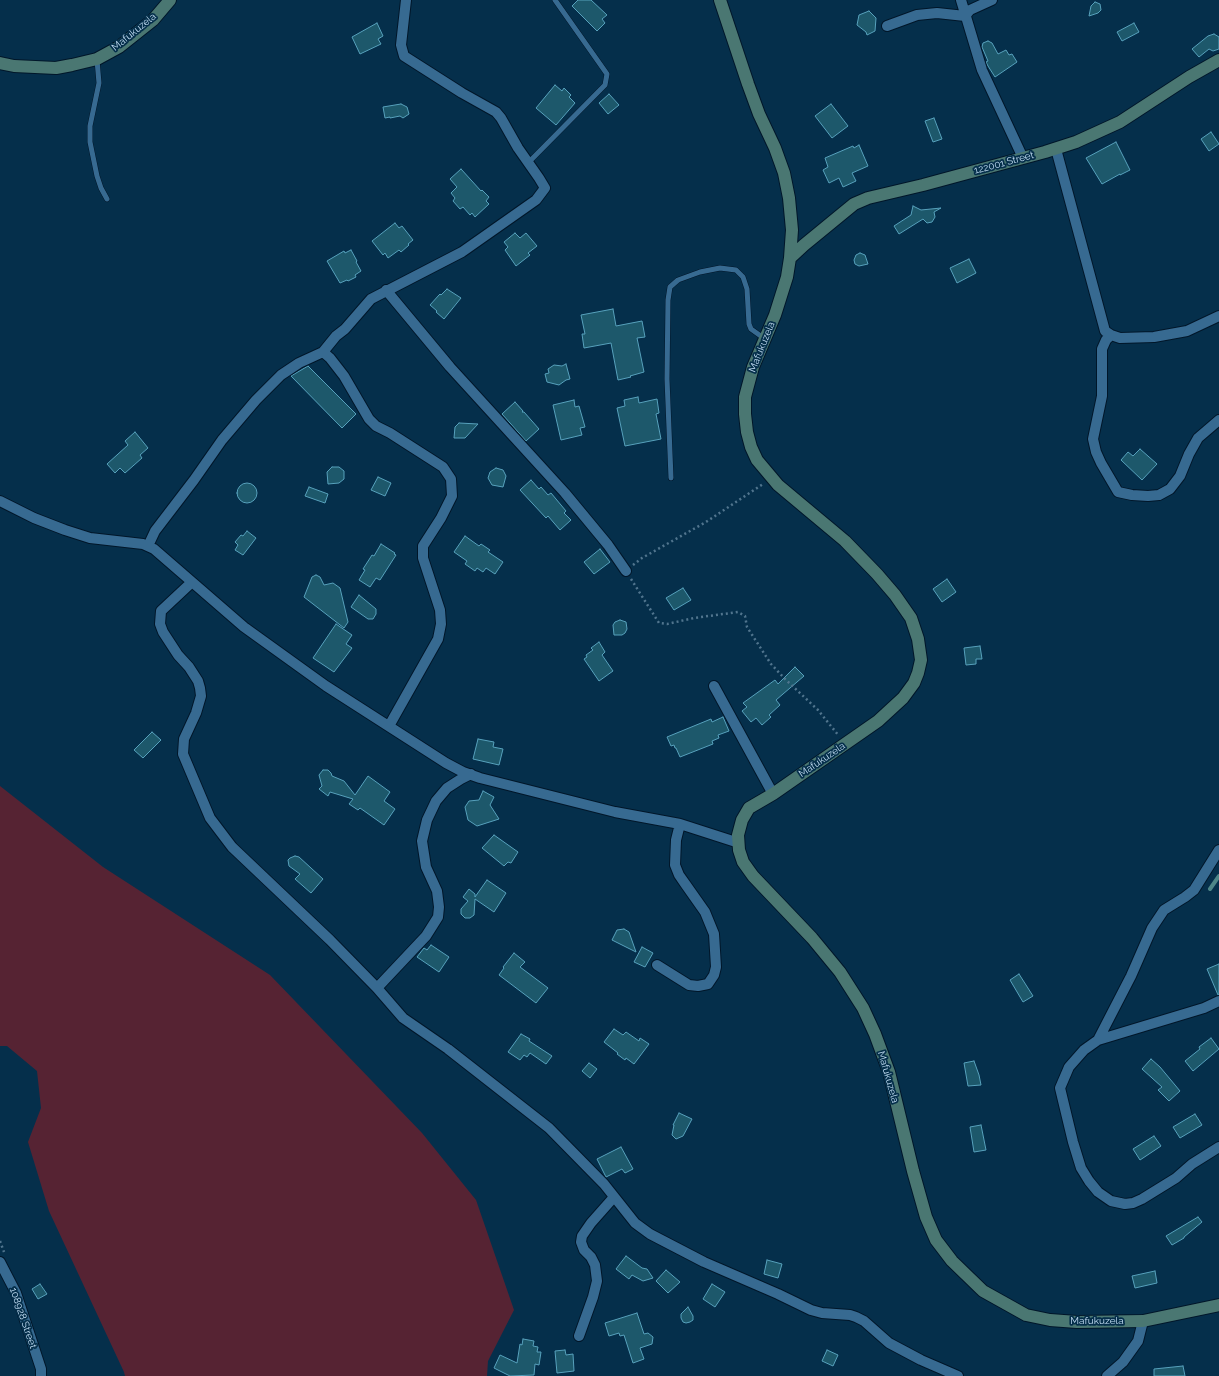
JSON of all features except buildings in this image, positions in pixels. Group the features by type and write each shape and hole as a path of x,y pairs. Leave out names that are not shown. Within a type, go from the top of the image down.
{"main road":[{"name":"Mafukuzela","path":"0,63 14,66 56,68 97,59 119,47 153,20 170,0"},
{"name":"Mafukuzela","path":"720,0 759,114 775,148 784,173 789,198 792,230 787,277 775,315 752,367 746,397 746,432 757,460 778,485 845,541 878,574 895,595 911,618 918,639 921,660 918,673 903,698 878,721 773,794 749,808 742,820 738,835 739,850 743,862 752,876 812,938 840,972 863,1008 875,1034 889,1072 912,1171 926,1217 936,1240 952,1261 983,1291 1026,1315 1050,1320 1077,1322 1143,1321 1218,1304"},
{"name":"122001 Street","path":"790,258 839,215 854,204 868,198 923,185 1056,149 1076,142 1113,126 1189,77 1219,60"}],"street":[{"path":"148,546 155,531 222,440 256,400 281,375 299,363 322,352 336,336 345,329 371,299 462,252 536,200 545,188 528,164 496,112 462,93 404,56 401,45 406,0"},
{"path":"961,0 982,70 1023,158"},
{"path":"965,16 970,10 992,0"},
{"path":"888,26 917,15 937,13 965,16"},
{"path":"1056,149 1098,299 1105,331 1120,338 1154,337 1188,331 1219,316"},
{"path":"386,290 450,367 565,493 608,545 626,571"},
{"path":"1111,335 1106,340 1102,349 1102,396 1093,439 1096,452 1101,463 1118,492 1148,496 1160,495 1170,489 1180,476 1188,454 1198,438 1219,420"},
{"path":"322,352 330,358 344,376 369,419 376,426 390,433 443,467 451,479 452,496 442,518 424,546 423,558 440,610 441,624 438,639 389,726"},
{"path":"0,501 47,523 90,538 114,542 132,542 143,544 154,549 244,626 326,686 446,763 471,774 615,812 680,824 739,843"},
{"path":"192,582 162,611 160,624 162,632 198,681 201,696 196,713 184,739 183,754 210,818 232,847 330,940 377,988 403,1018 448,1050 549,1128 604,1184 635,1223 650,1234 672,1247 811,1310 822,1313 850,1315 856,1317 864,1321 889,1343 921,1360 958,1376"},
{"path":"714,686 773,794"},
{"path":"377,988 426,936 438,917 439,907 437,891 430,876 422,841 427,820 436,801 448,788 471,774"},
{"path":"657,965 689,985 698,986 708,984 714,975 716,967 714,934 705,912 679,875 675,865 676,840 680,824"},
{"path":"1098,1040 1131,976 1152,928 1164,910 1185,898 1194,890 1219,850"},
{"path":"1219,1001 1204,1008 1098,1040 1084,1050 1069,1067 1060,1088 1081,1168 1098,1192 1111,1201 1125,1204 1151,1194 1176,1178 1192,1164 1219,1147"},
{"path":"579,1336 597,1281 595,1265 591,1257 584,1250 581,1242 582,1236 591,1223 614,1197"},
{"name":"108928 Street","path":"0,1262 16,1293 41,1369 41,1376"},
{"path":"1107,1376 1123,1362 1138,1341 1143,1321"}],"lane":[{"path":"528,164 605,85 607,74 555,0"},
{"path":"97,59 99,83 90,126 90,142 97,176 107,199"},
{"path":"671,478 667,379 668,300 670,287 678,280 700,272 720,268 736,270 743,277 747,289 749,324 751,329 765,339"}],"path":[{"path":"772,478 744,495 706,522 642,558 626,571 659,623 667,624 694,618 738,612 745,616 747,627 771,664 818,710 846,744"}],"shaded area":[{"path":"0,786 103,867 270,975 422,1133 476,1200 514,1310 488,1361 487,1376 125,1376 49,1211 28,1142 41,1108 37,1071 7,1046 0,1046"}],"waterway":[{"path":"1210,889 1219,876"}]}
